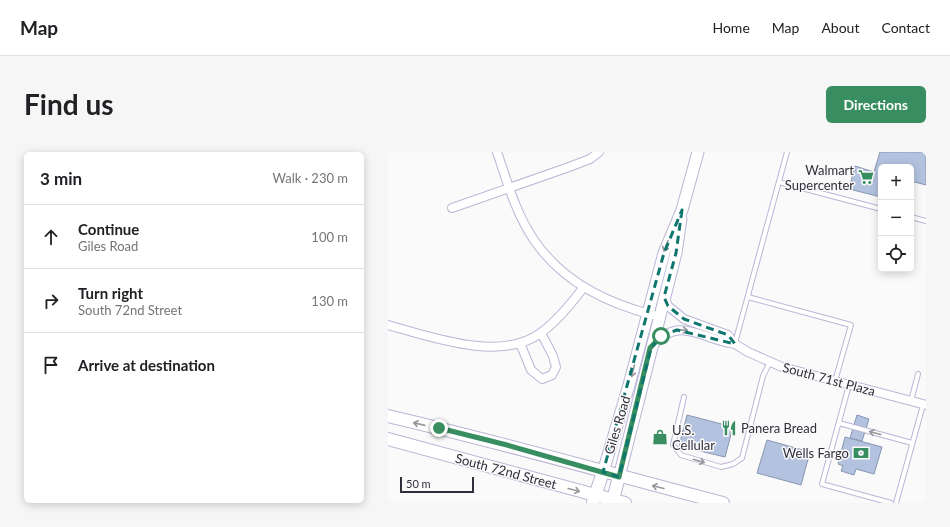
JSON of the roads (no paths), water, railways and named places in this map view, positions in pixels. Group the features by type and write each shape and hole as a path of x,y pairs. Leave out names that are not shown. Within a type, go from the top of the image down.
{"main road":[{"name":"South 72nd Street","path":"388,416 507,445 619,477 723,503"},
{"name":"South 72nd Street","path":"388,439 594,499 625,503"},
{"name":"Giles Road","path":"594,499 603,472"},
{"name":"Giles Road","path":"612,501 619,477"}],"street":[{"path":"497,152 510,188 533,238 553,263 583,288 647,313 659,316"},
{"path":"452,208 590,159 599,152"},
{"name":"Giles Road","path":"603,472 629,386 664,253 682,210 698,152"},
{"name":"Giles Road","path":"619,477 650,348 676,253 681,227 682,210"},
{"path":"388,325 432,338 482,347 504,346 520,343 541,333 568,309 583,288"},
{"name":"South 71st Plaza","path":"664,297 668,306 684,319 728,335 735,344"},
{"name":"South 71st Plaza","path":"650,348 661,336 669,331 677,330 699,334 721,343 735,344 770,362 924,405"},
{"path":"520,343 532,370 542,379 552,375 556,367 553,356 541,333"}],"lane":[{"path":"735,344 787,152"},
{"path":"779,182 878,209"},
{"path":"914,218 926,221"},
{"path":"748,297 851,325 835,381"},
{"path":"684,397 673,445 681,455 721,467 733,464 742,458 763,376 770,362"},
{"path":"911,401 918,374"},
{"path":"849,385 822,484 891,503"},
{"path":"896,503 924,405"},
{"path":"838,423 912,443"}],"place":[{"name":"Walmart Supercenter","path":"866,177"},
{"name":"Panera Bread","path":"729,428"},
{"name":"U.S. Cellular","path":"660,437"},
{"name":"Wells Fargo","path":"861,453"}]}
